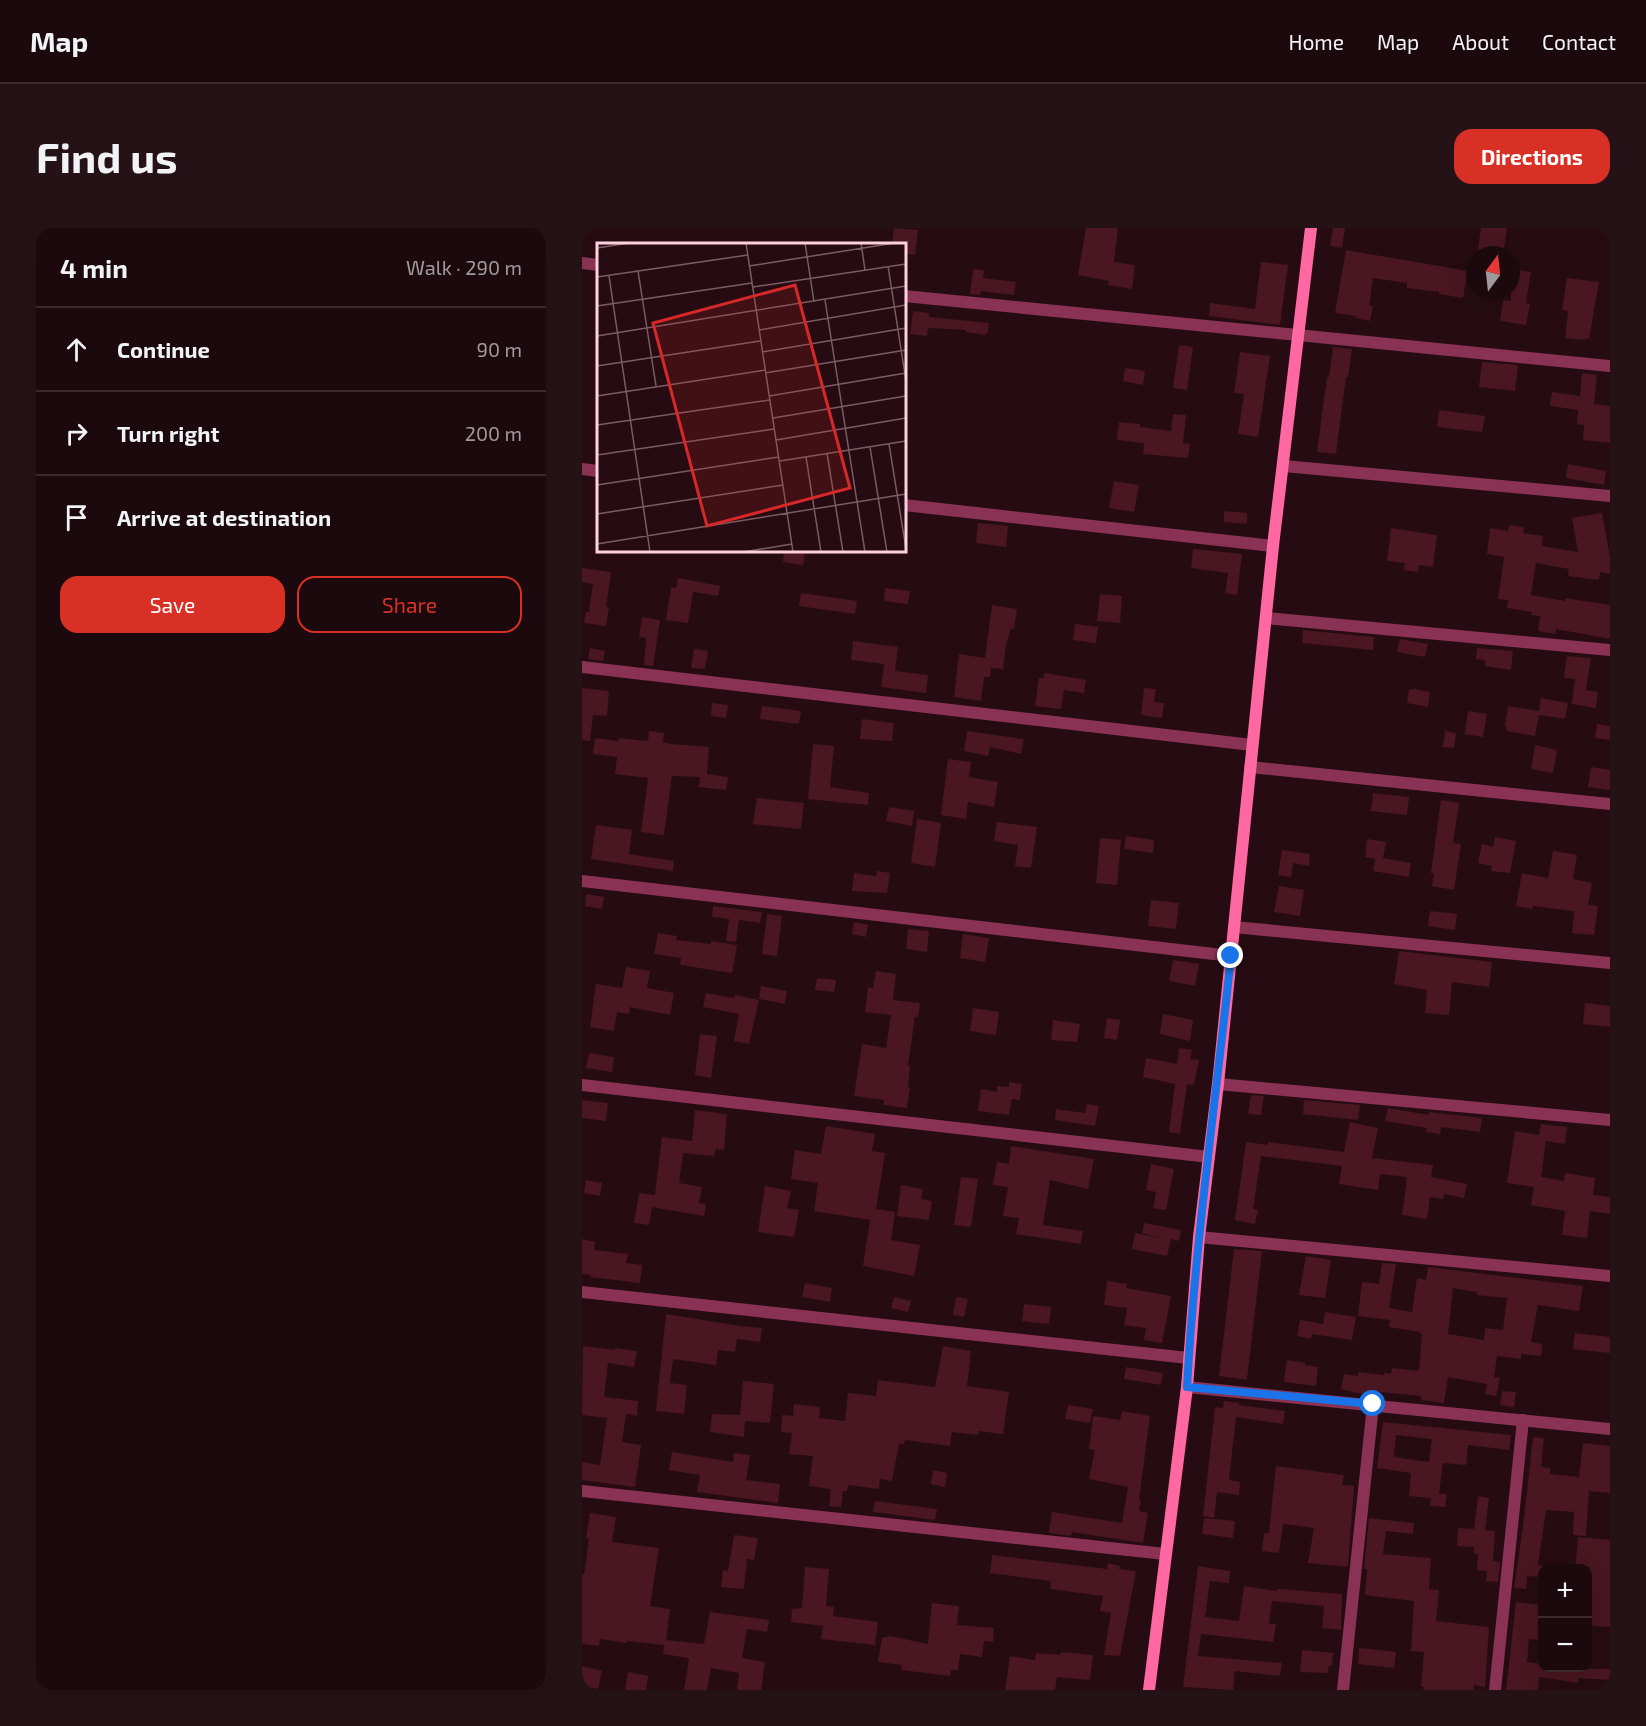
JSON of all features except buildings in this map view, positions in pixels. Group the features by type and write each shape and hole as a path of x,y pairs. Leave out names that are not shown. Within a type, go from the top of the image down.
{"main road":[{"path":"1149,1690 1187,1387 1198,1237 1218,1084 1273,546 1311,228"}],"street":[{"path":"582,263 597,265"},
{"path":"906,296 1610,366"},
{"path":"1284,466 1610,496"},
{"path":"582,469 597,471"},
{"path":"906,505 1273,546"},
{"path":"1266,618 1610,650"},
{"path":"582,667 1252,745"},
{"path":"1250,767 1610,804"},
{"path":"582,881 1231,956"},
{"path":"1234,927 1610,963"},
{"path":"1218,1084 1610,1120"},
{"path":"582,1085 1209,1157"},
{"path":"1198,1237 1610,1276"},
{"path":"582,1292 1188,1358"},
{"path":"1187,1387 1610,1429"},
{"path":"1343,1690 1373,1404"},
{"path":"1495,1690 1523,1420"},
{"path":"582,1491 1165,1554"}],"route":[{"path":"1231,956 1218,1084 1198,1237 1187,1387 1373,1404"}]}
